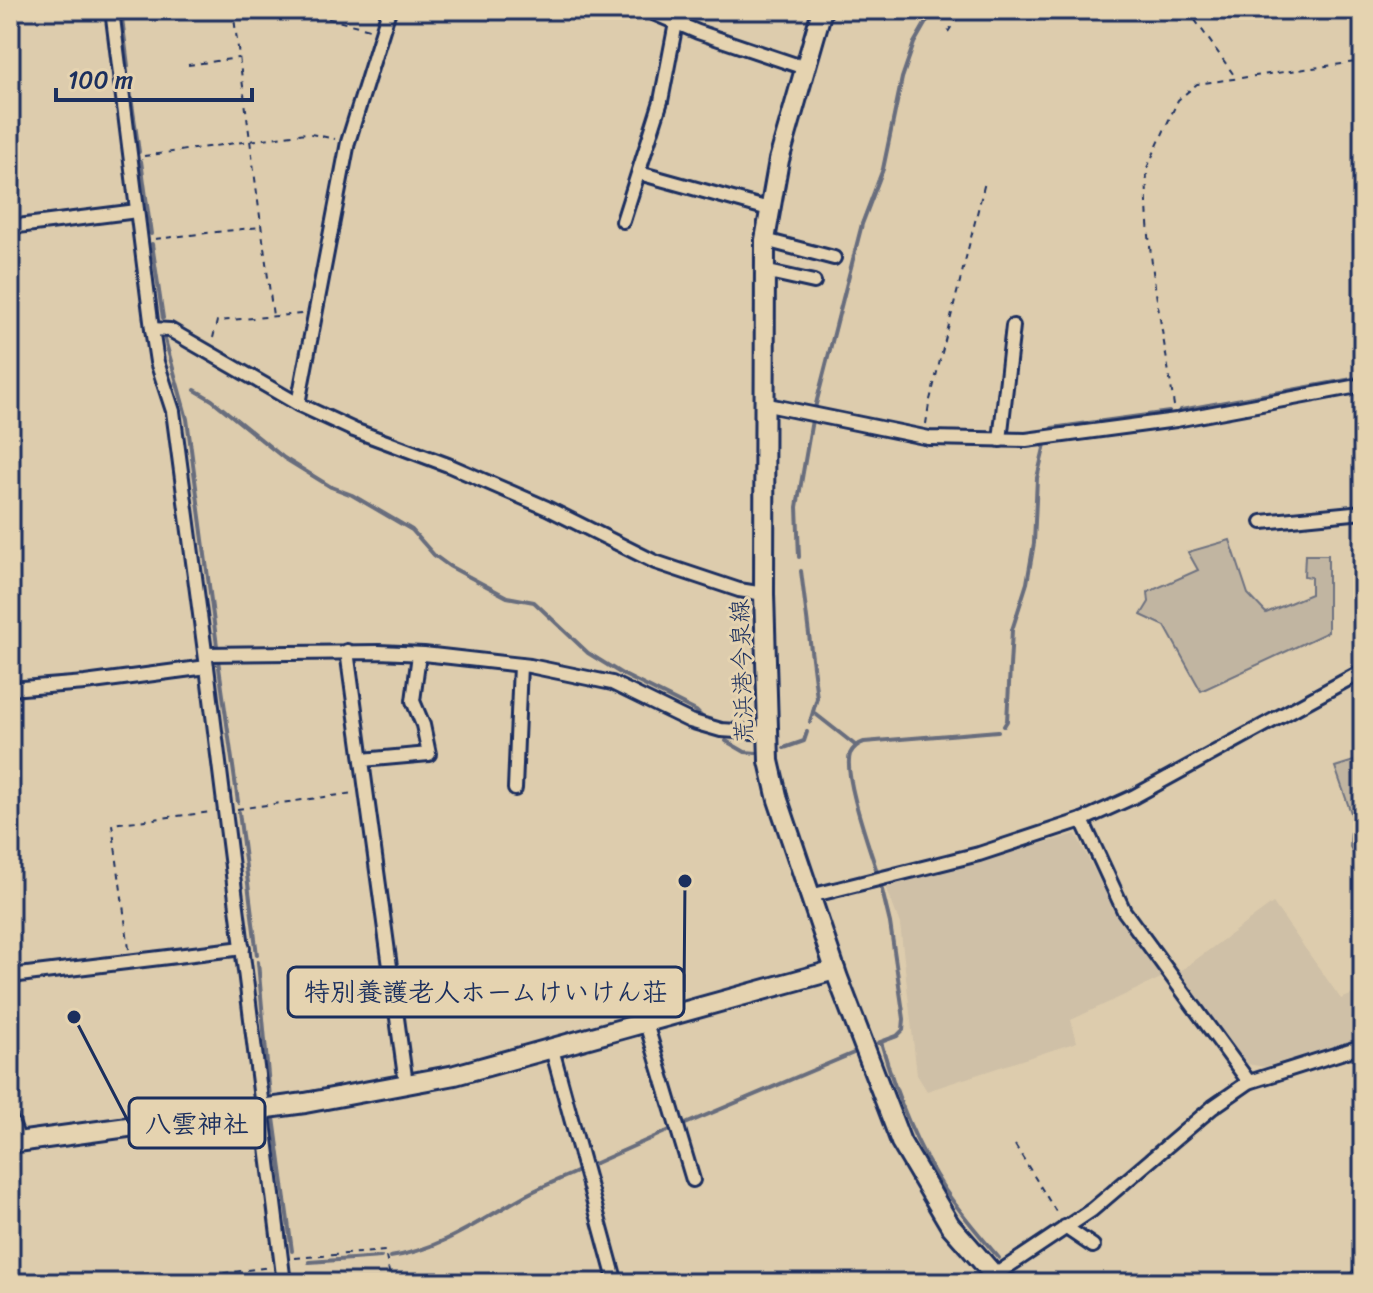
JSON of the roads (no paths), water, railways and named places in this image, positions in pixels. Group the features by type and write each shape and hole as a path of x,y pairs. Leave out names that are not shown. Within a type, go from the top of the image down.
{"main road":[{"name":"荒浜港今泉線","path":"822,10 779,160 765,240 764,594 769,761 835,970 901,1142 950,1225 993,1280"},
{"path":"14,1142 262,1109 455,1075 835,970"}],"street":[{"path":"112,10 157,362 173,411 284,1283"},
{"path":"298,404 348,142 389,10"},
{"path":"646,10 805,68"},
{"path":"623,221 661,101 676,23"},
{"path":"639,173 769,209"},
{"path":"10,227 137,211"},
{"path":"765,240 834,258"},
{"path":"764,271 814,282"},
{"path":"1000,440 1013,326"},
{"path":"152,329 170,330 298,404 354,430 448,465 547,508 655,562 739,590 764,594"},
{"path":"763,404 925,437 1000,440 1055,438 1176,420 1363,385"},
{"path":"1262,522 1363,512"},
{"path":"347,651 406,1084"},
{"path":"10,689 85,683 206,660 347,651 419,654 577,673 612,683 690,721 721,730 768,733"},
{"path":"362,760 429,754 423,725 413,701 419,654"},
{"path":"515,789 520,665"},
{"path":"810,896 979,854 1082,820 1133,797 1363,671"},
{"path":"1082,820 1124,911 1249,1082"},
{"path":"10,979 19,975 243,948"},
{"path":"646,1023 693,1180"},
{"path":"993,1280 1092,1210 1213,1107 1249,1082 1363,1046"},
{"path":"552,1049 616,1283"},
{"path":"10,1118 14,1142"},
{"path":"1065,1227 1093,1246"},
{"path":"1354,1283 1363,1271"}],"waterway":[{"path":"121,10 128,66"},
{"path":"815,408 862,224 883,169 902,78 914,43 933,10"},
{"path":"128,76 139,152"},
{"path":"141,161 151,234"},
{"path":"152,244 163,318"},
{"path":"164,336 187,419 217,646"},
{"path":"1181,410 1363,377"},
{"path":"195,390 284,458 412,530 434,555 449,566 507,597 534,602 588,653 622,674 696,711 703,718"},
{"path":"1048,433 1052,428 1169,412"},
{"path":"799,557 797,507 812,420"},
{"path":"1004,726 1007,721 1012,630 1027,583 1034,543 1037,478 1045,444"},
{"path":"801,571 817,698 810,722"},
{"path":"218,660 238,802"},
{"path":"813,712 855,745"},
{"path":"877,872 850,778 850,754 853,750 864,742 998,731"},
{"path":"784,748 804,741 807,732"},
{"path":"726,741 745,752 757,753"},
{"path":"239,812 257,955"},
{"path":"878,1043 897,1036 903,1030 904,1019 890,923 881,886"},
{"path":"258,962 270,1098"},
{"path":"881,1042 900,1099 934,1173 999,1258"},
{"path":"683,1125 856,1052"},
{"path":"274,1118 292,1251"},
{"path":"589,1166 672,1129"},
{"path":"390,1257 444,1241 526,1195 578,1171"},
{"path":"309,1262 381,1257"},
{"path":"1012,1273 1023,1283"},
{"path":"292,1276 293,1283"}],"place":[{"name":"特別養護老人ホームけいけん荘","path":"685,881"},
{"name":"八雲神社","path":"74,1017"}]}
